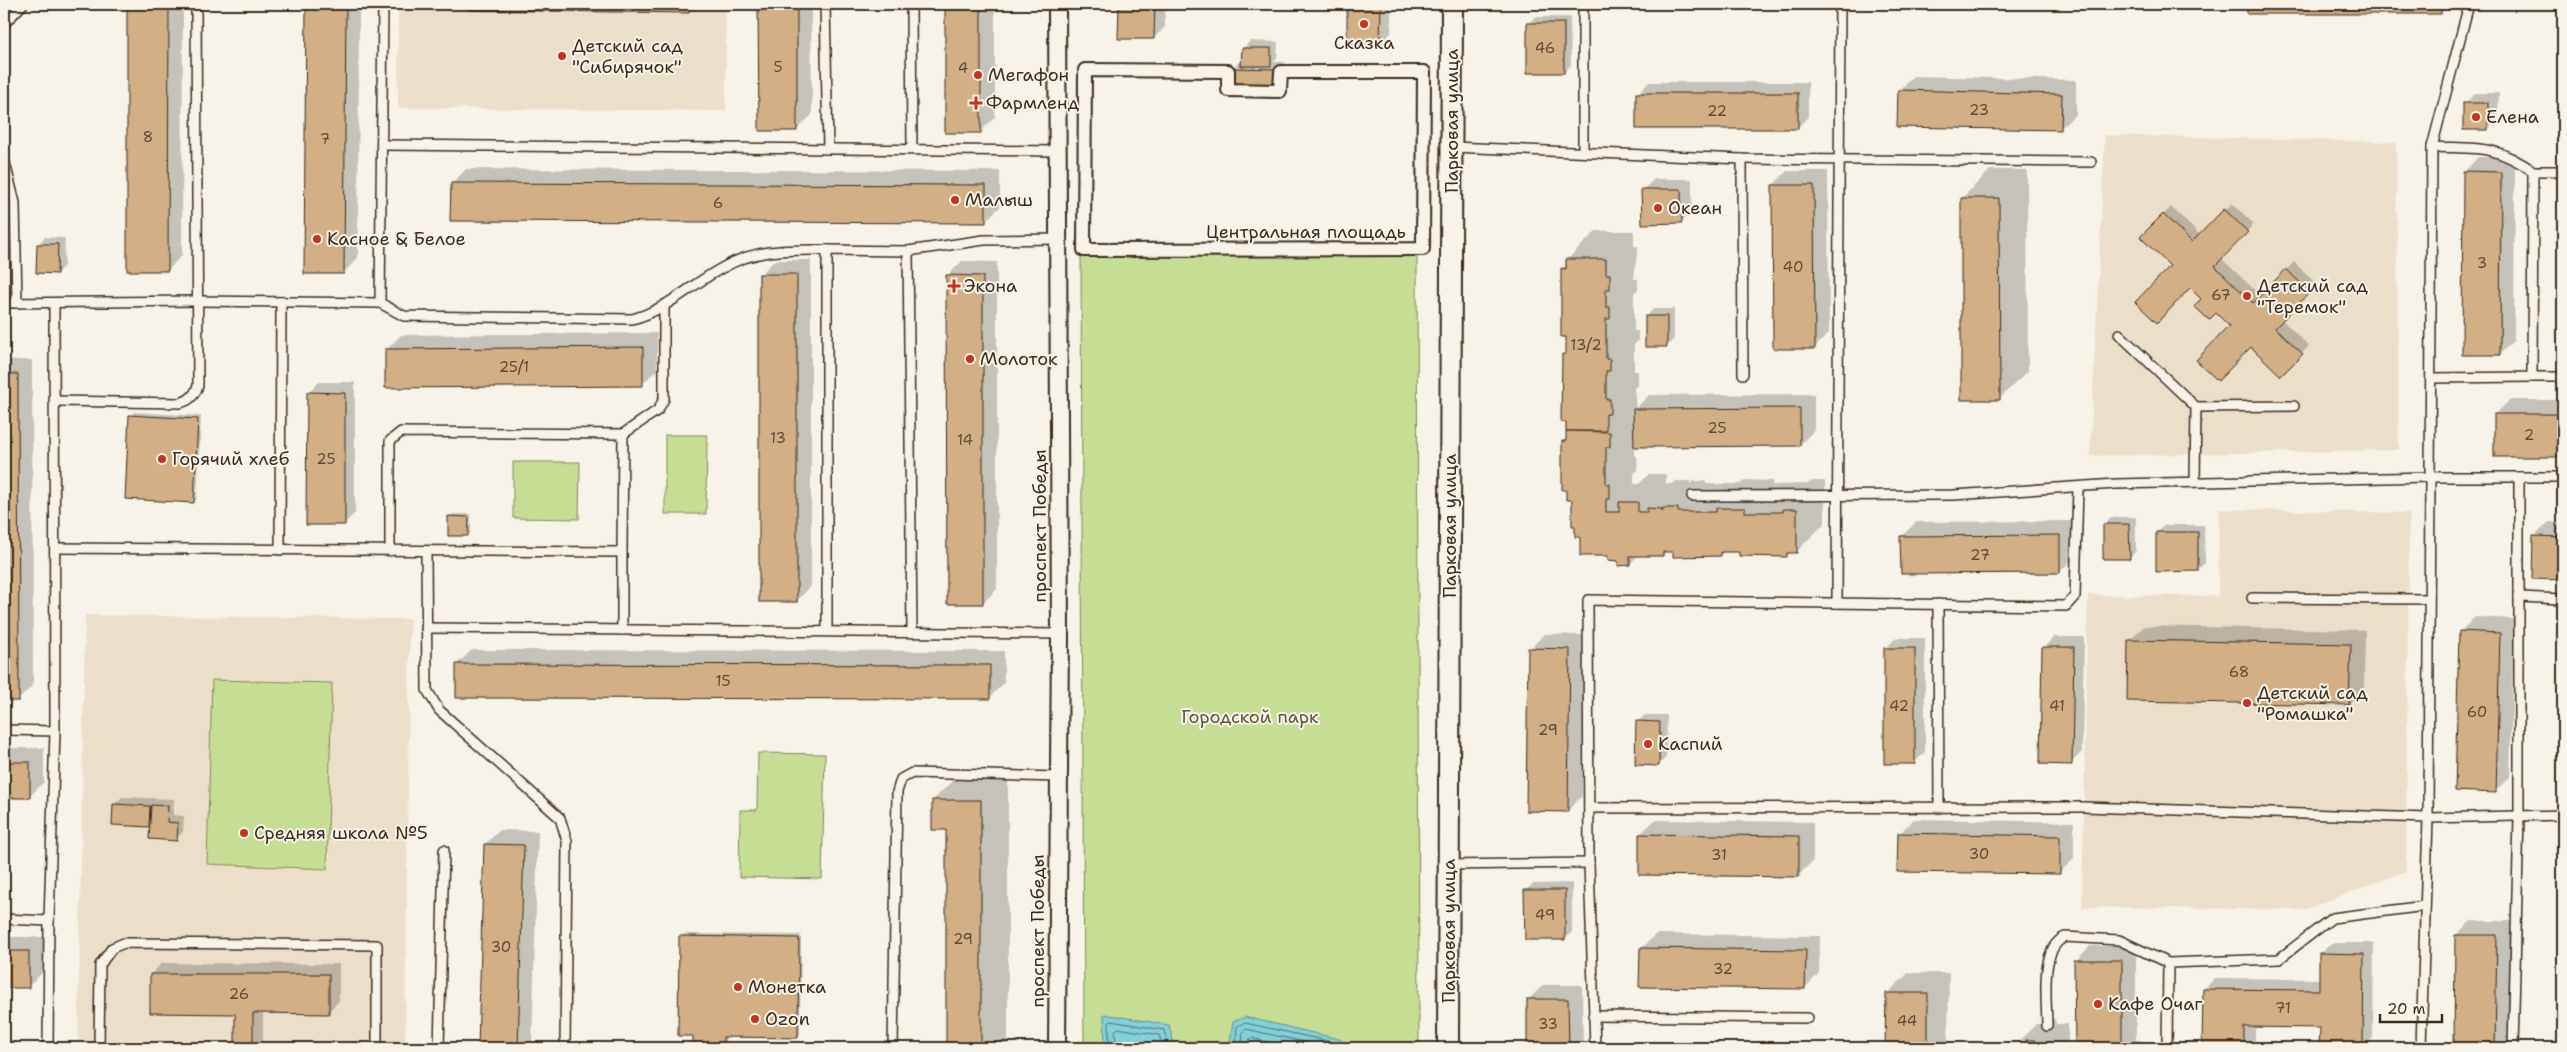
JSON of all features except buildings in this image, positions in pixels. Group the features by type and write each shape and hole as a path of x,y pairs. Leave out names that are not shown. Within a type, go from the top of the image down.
{"street":[{"name":"проспект Победы","path":"1057,4 1060,634 1057,1048"},
{"name":"Парковая улица","path":"1448,1048 1452,4"},
{"name":"Центральная площадь","path":"1085,70 1228,71 1228,90 1280,91 1281,72 1424,72 1423,250 1084,250 1085,70"}],"lane":[{"path":"4,24 23,4"},
{"path":"55,401 180,403 188,401 195,394 198,386 196,4"},
{"path":"380,304 383,4"},
{"path":"825,4 828,149"},
{"path":"911,4 912,150"},
{"path":"1582,4 1583,151"},
{"path":"1837,603 1840,4"},
{"path":"2421,1048 2428,818 2432,148 2469,4"},
{"path":"383,145 1058,151"},
{"path":"1452,147 1742,159 2091,162"},
{"path":"2432,148 2490,149 2516,159 2533,171 2563,171"},
{"path":"4,159 15,204 17,303"},
{"path":"1742,159 1743,374"},
{"path":"2532,377 2533,171"},
{"path":"4,303 54,304 197,301 380,304 404,316 632,319 648,315 724,266 769,250 908,251 984,240 1059,239"},
{"path":"827,250 827,631"},
{"path":"908,251 912,632"},
{"path":"280,550 281,302"},
{"path":"48,1048 49,921 55,731 54,304"},
{"path":"390,551 390,441 401,432 623,434 658,410 664,399 664,305"},
{"path":"2119,334 2196,407 2294,406"},
{"path":"2431,378 2563,377"},
{"path":"2195,482 2196,407"},
{"path":"622,630 623,434"},
{"path":"1692,496 1954,495 2116,484 2431,477 2563,477"},
{"path":"2513,1048 2519,817 2519,477"},
{"path":"1595,1048 1589,863 1588,600 2066,606 2075,596 2078,488"},
{"path":"55,548 622,552"},
{"path":"426,551 427,690 431,700 439,710 560,818 565,828 567,841 565,1048"},
{"path":"2252,598 2429,599"},
{"path":"2519,598 2563,598"},
{"path":"1938,604 1938,808"},
{"path":"426,628 1060,634"},
{"path":"4,730 55,731"},
{"path":"893,1048 897,792 901,779 912,773 1059,777"},
{"path":"1589,808 2084,807 2428,818 2563,815"},
{"path":"439,1048 444,850"},
{"path":"1449,865 1589,863"},
{"path":"2047,1026 2048,956 2057,940 2065,937 2119,940 2168,963 2279,959 2332,918 2425,906"},
{"path":"4,919 49,921"},
{"path":"99,1048 100,965 112,948 124,943 377,945 377,1048"},
{"path":"2167,1048 2168,963"},
{"path":"1593,1016 1808,1018"}],"shaded area":[{"name":"Детский сад \"Сибирячок\"","path":"398,4 726,4 726,111 398,108"},
{"name":"Детский сад \"Теремок\"","path":"2105,135 2396,142 2399,450 2090,456"},
{"name":"Детский сад \"Ромашка\"","path":"2219,509 2409,513 2406,871 2305,910 2082,907 2088,595 2218,596"},
{"name":"Средняя школа №5","path":"85,615 410,619 405,1048 78,1048"}],"green space":[{"name":"Городской парк","path":"1081,252 1417,254 1419,1048 1084,1048"},
{"path":"665,435 707,435 706,514 665,514"},
{"path":"513,462 580,462 579,519 513,518"},
{"path":"212,680 332,683 327,869 207,864"},
{"path":"758,753 825,754 822,879 739,877 740,810 757,810"}],"water":[{"path":"1104,1014 1169,1025 1175,1048 1105,1048"},
{"path":"1245,1017 1339,1039 1354,1048 1231,1048 1233,1022"}],"place":[{"name":"Сказка","path":"1364,24"},
{"name":"Детский сад \"Сибирячок\"","path":"562,56"},
{"name":"Мегафон","path":"978,75"},
{"name":"Фармленд","path":"976,103"},
{"name":"Елена","path":"2476,117"},
{"name":"Малыш","path":"955,200"},
{"name":"Океан","path":"1658,208"},
{"name":"Касное & Белое","path":"317,239"},
{"name":"Экона","path":"954,286"},
{"name":"Детский сад \"Теремок\"","path":"2247,296"},
{"name":"Молоток","path":"970,359"},
{"name":"Горячий хлеб","path":"162,459"},
{"name":"Детский сад \"Ромашка\"","path":"2247,703"},
{"name":"Каспий","path":"1648,744"},
{"name":"Средняя школа №5","path":"244,833"},
{"name":"Монетка","path":"738,987"},
{"name":"Кафе Очаг","path":"2098,1004"},
{"name":"Ozon","path":"755,1019"}]}
